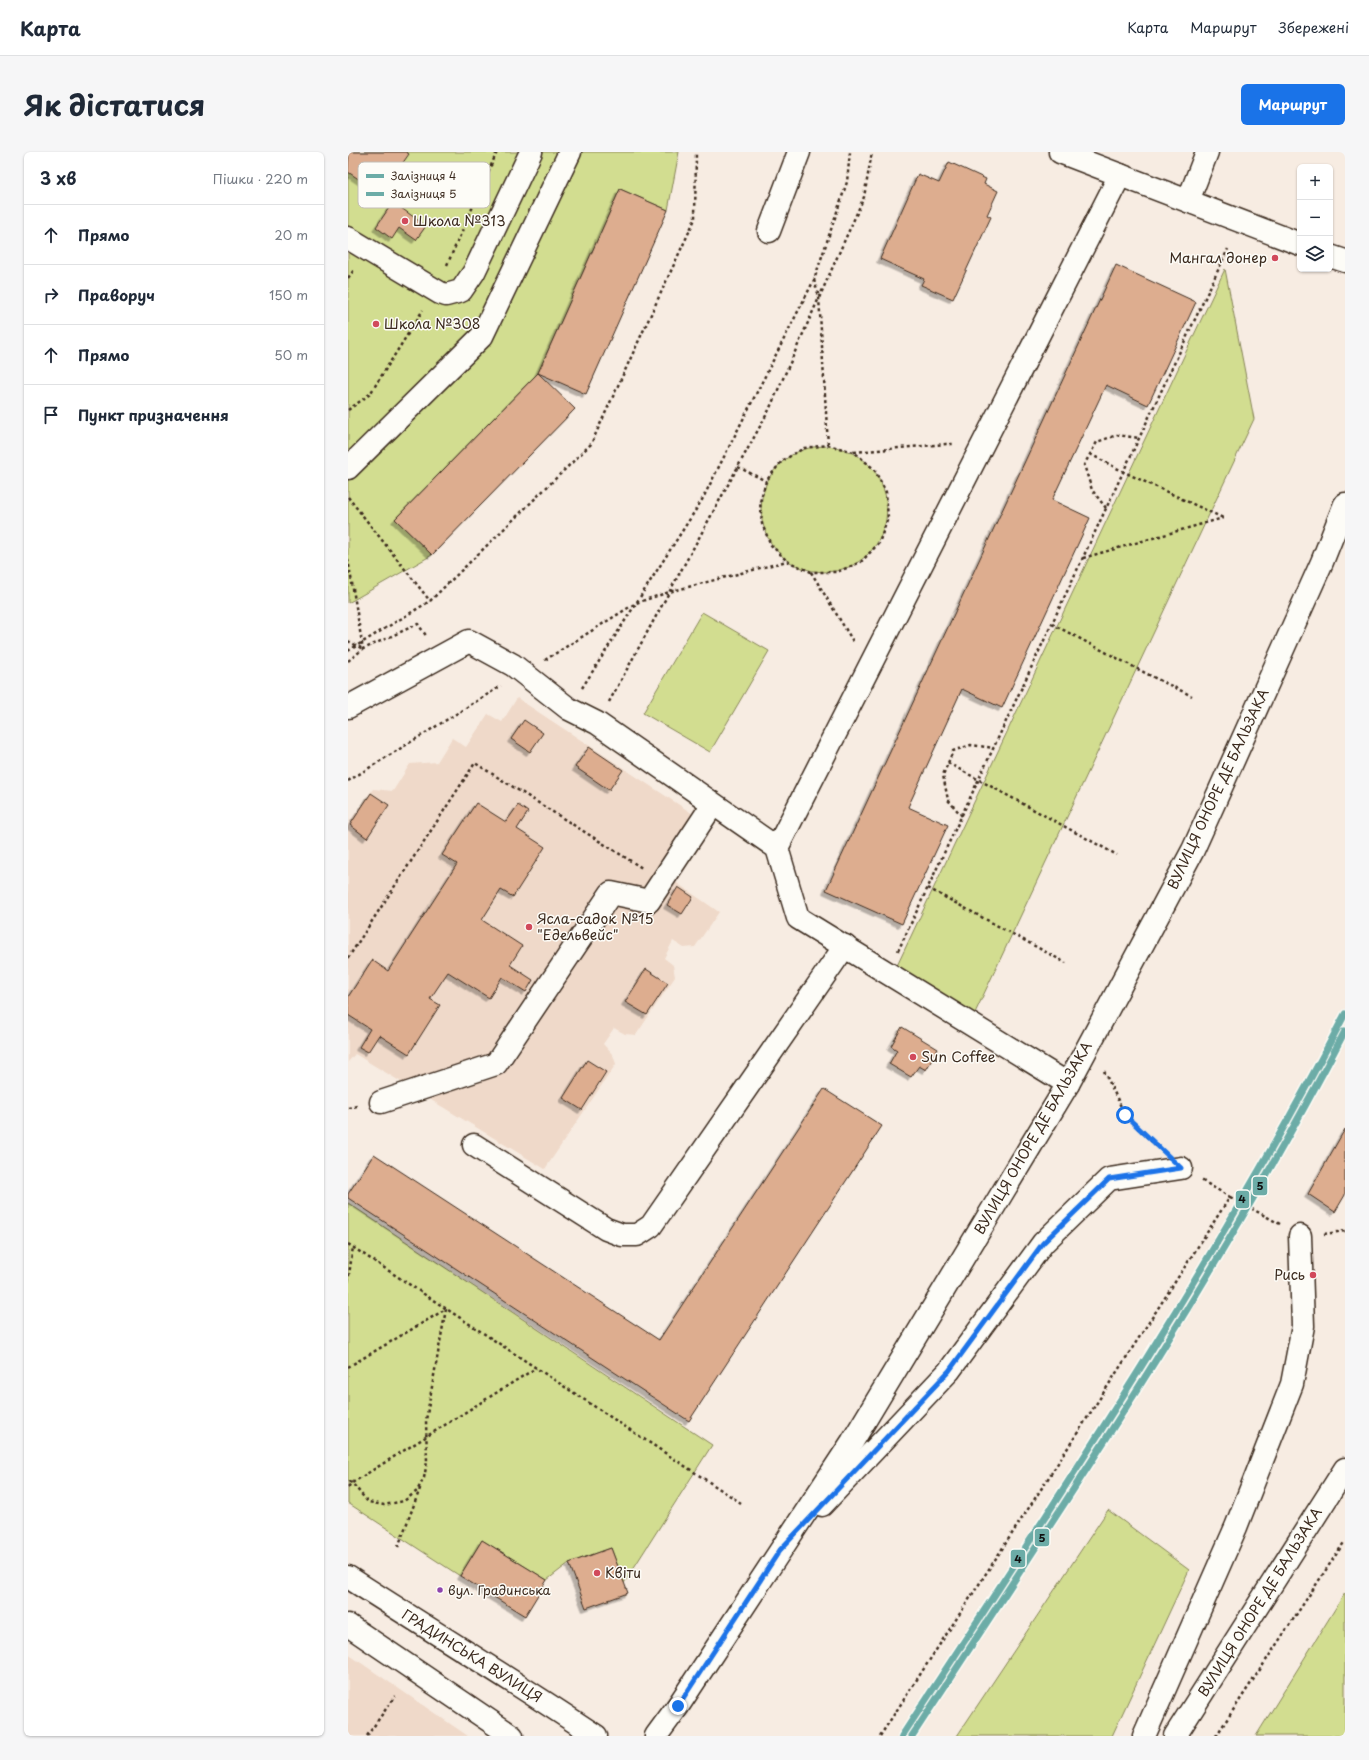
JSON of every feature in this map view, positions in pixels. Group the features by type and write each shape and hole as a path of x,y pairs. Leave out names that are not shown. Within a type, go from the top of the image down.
{"street":[{"path":"348,238 436,291 446,295 461,291 474,272 531,152"},
{"path":"348,468 482,336 570,152"},
{"path":"769,231 799,152"},
{"path":"1060,152 1297,243"},
{"path":"1188,201 1207,152"},
{"path":"777,848 1120,175"},
{"path":"1333,257 1345,261"},
{"name":"ВУЛИЦЯ ОНОРЕ ДЕ БАЛЬЗАКА","path":"656,1736 678,1706 852,1442 1068,1084 1193,850 1322,562 1345,504"},
{"path":"348,707 469,641 513,665 569,709 597,723 777,848 798,918 1068,1084"},
{"path":"381,1102 496,1064 611,894 649,901 713,804"},
{"path":"474,1145 606,1229 622,1235 638,1235 652,1226 845,946"},
{"path":"780,1550 949,1371 1043,1243 1109,1179 1181,1168"},
{"path":"1144,1736 1236,1527 1292,1384 1303,1326 1300,1236"},
{"name":"ВУЛИЦЯ ОНОРЕ ДЕ БАЛЬЗАКА","path":"1175,1736 1345,1469"},
{"name":"ГРАДИНСЬКА ВУЛИЦЯ","path":"348,1577 434,1633 536,1696 596,1736"},
{"path":"348,1625 512,1736"}],"path":[{"path":"490,168 497,152"},
{"path":"348,650 430,601 591,444 695,219 696,152"},
{"path":"569,709 702,500 814,280 847,182 850,152"},
{"path":"597,723 769,410 864,197 872,152"},
{"path":"348,410 370,394 436,291 472,208"},
{"path":"888,973 1228,249"},
{"path":"814,280 820,297 828,445"},
{"path":"1106,508 1092,490 1084,465 1097,442 1117,435 1139,438"},
{"path":"854,452 874,468 886,492 888,518 879,543 861,562 837,572 811,572 787,561 771,545 762,524 760,502 766,481 782,461 787,458 804,448 828,445 854,452 946,444 982,446"},
{"path":"1083,558 1223,518 1124,472 1090,454"},
{"path":"738,467 766,481"},
{"path":"348,497 430,601"},
{"path":"348,559 363,649"},
{"path":"348,781 636,603 669,592 787,561"},
{"path":"811,572 869,667"},
{"path":"1052,624 1192,696"},
{"path":"348,660 363,649 410,626"},
{"path":"348,641 363,649"},
{"path":"962,816 948,800 943,775 953,751 971,744 994,748"},
{"path":"348,958 475,763 662,881"},
{"path":"948,764 1117,855"},
{"path":"928,888 1066,963"},
{"path":"880,1736 1052,1474 1230,1197 1181,1168 1125,1115 1103,1070"},
{"path":"348,1244 741,1503"},
{"path":"348,1250 353,1247"},
{"path":"348,1282 353,1247"},
{"path":"348,1367 446,1309"},
{"path":"398,1547 424,1478 427,1462 426,1420 446,1309"},
{"path":"348,1487 352,1483 536,1368"},
{"path":"348,1481 352,1483 368,1502 384,1505 404,1501 417,1491 424,1478"},
{"path":"1216,1736 1345,1542"},
{"path":"367,1736 395,1696"}],"shaded area":[{"name":"Ясла-садок №15 \"Едельвейс\"","path":"517,698 693,814 658,870 719,912 695,947 684,948 673,941 664,958 673,965 675,977 636,1035 625,1034 614,1028 603,1044 613,1055 616,1064 545,1169 355,1054 348,1062 348,824 373,789 393,791 410,764 437,762 452,738 466,747 488,714 502,722"},
{"path":"348,1654 468,1736 348,1736"}],"green space":[{"path":"348,152 679,152 668,210 620,189 538,373 395,519 432,555 348,603"},
{"path":"1225,269 1254,419 974,1015 896,968"},
{"path":"818,446 830,446 848,450 869,464 883,485 887,509 883,533 869,554 848,568 830,572 818,572 800,568 779,554 765,533 761,515 761,503 765,485 779,464 800,450"},
{"path":"702,612 769,651 710,752 643,713"},
{"path":"348,1203 712,1445 624,1583 611,1548 569,1563 547,1580 482,1540 460,1576 348,1503"},
{"path":"1108,1510 1189,1570 1112,1736 957,1736"},
{"path":"1345,1593 1345,1736 1256,1736"}],"building":[{"path":"349,152 406,152 409,154 403,162 358,162 358,179 348,172"},
{"path":"949,162 986,179 984,184 998,191 987,215 991,217 953,299 921,285 924,279 880,259 918,174 939,183"},
{"path":"620,189 668,210 586,394 538,373"},
{"path":"389,208 401,208 426,226 416,240 399,228 392,239 376,227"},
{"path":"1116,265 1196,302 1148,405 1106,385 1052,500 1090,518 1002,708 962,689 908,807 948,825 902,924 826,890"},
{"path":"538,373 575,409 432,555 395,519"},
{"path":"524,720 543,733 530,752 511,739"},
{"path":"589,747 623,770 609,790 575,767"},
{"path":"371,793 389,805 367,838 350,825"},
{"path":"476,803 506,822 518,805 528,812 517,829 545,847 513,897 501,890 482,920 522,946 510,965 533,980 526,992 502,977 489,998 448,972 430,999 440,1005 409,1054 379,1035 368,1052 359,1047 370,1029 348,1015 348,997 372,960 388,971 457,864 442,855"},
{"path":"678,887 693,897 682,914 667,905"},
{"path":"646,969 668,983 647,1015 625,1002"},
{"name":"Sun Coffee","path":"902,1027 938,1049 926,1070 919,1066 911,1077 889,1064 897,1050 891,1046"},
{"path":"587,1060 606,1072 582,1110 563,1098"},
{"path":"824,1089 882,1126 689,1421 348,1198 348,1194 374,1154 659,1340"},
{"path":"1345,1129 1345,1195 1335,1212 1308,1194"},
{"path":"482,1540 547,1580 525,1616 460,1576"},
{"name":"Kвіти","path":"611,1548 628,1593 586,1608 569,1563"}],"rail line":[{"name":"4","path":"902,1736 1076,1470 1188,1291 1295,1107 1345,1014"},
{"name":"5","path":"912,1736 1138,1389 1245,1212 1345,1031"}],"place":[{"name":"Школа №313","path":"405,221"},
{"name":"Мангал донер","path":"1275,258"},
{"name":"Школа №308","path":"376,324"},
{"name":"Ясла-садок №15 \"Едельвейс\"","path":"529,927"},
{"name":"Sun Coffee","path":"913,1057"},
{"name":"Рись","path":"1313,1275"},
{"name":"Kвіти","path":"597,1573"},
{"name":"вул. Градинська","path":"440,1590"}],"route":[{"path":"678,1706 780,1550 949,1371 1043,1243 1109,1179 1181,1168 1125,1115"}]}
